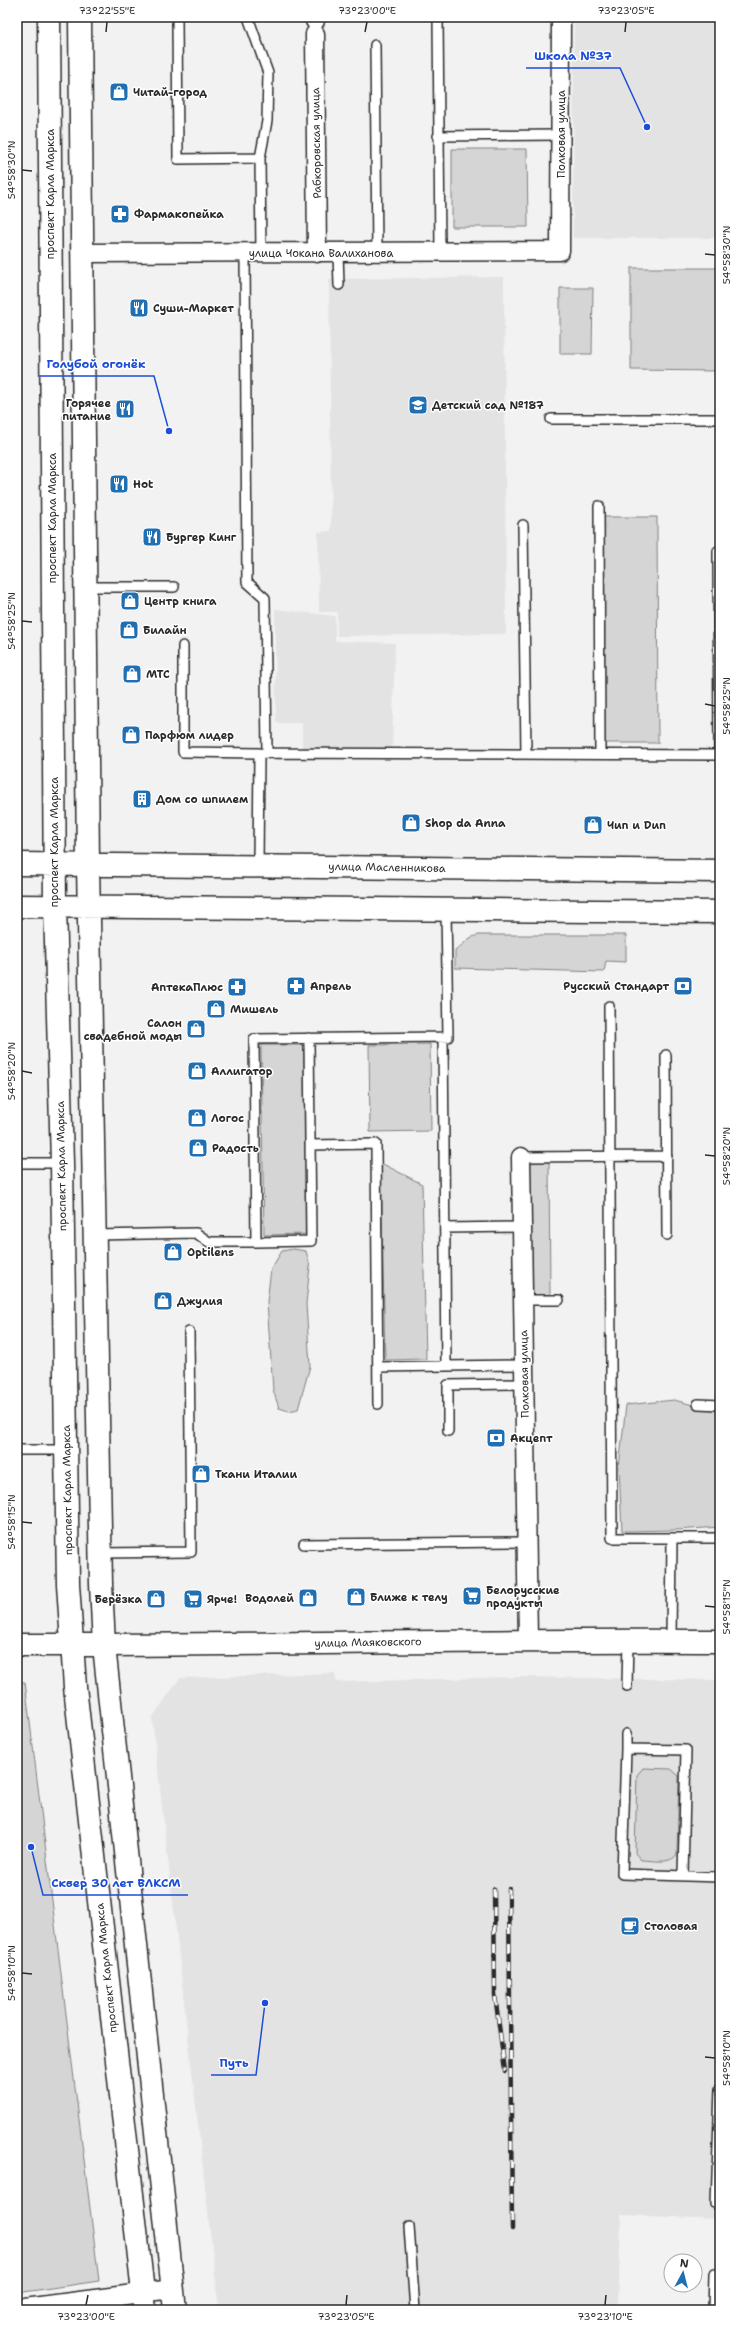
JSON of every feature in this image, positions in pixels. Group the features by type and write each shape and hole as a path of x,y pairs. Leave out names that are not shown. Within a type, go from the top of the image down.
{"main road":[{"name":"проспект Карла Маркса","path":"49,17 54,906 62,1163 68,1584 71,1646 144,2301"},
{"path":"80,17 88,864 96,1235 100,1553 104,1646 174,2300"},
{"name":"улица Масленникова","path":"17,864 720,871"},
{"path":"17,906 720,912"},
{"name":"улица Маяковского","path":"17,1645 104,1646 528,1640 720,1641"}],"street":[{"name":"Полковая улица","path":"560,251 562,17"},
{"name":"Рабкоровская улица","path":"315,24 317,253"},
{"name":"улица Чокана Валиханова","path":"82,253 377,253 560,251"},
{"name":"Полковая улица","path":"521,1157 528,1640"},
{"path":"17,2309 174,2300"}],"lane":[{"path":"177,17 178,159 260,158"},
{"path":"248,17 268,73 267,121 260,158 253,253 247,582 265,598 263,753 258,866"},
{"path":"438,17 440,252"},
{"path":"376,45 377,253"},
{"path":"438,136 560,135"},
{"path":"338,253 339,285"},
{"path":"551,419 720,418"},
{"path":"599,506 600,754"},
{"path":"523,525 526,754"},
{"path":"183,646 183,752 719,755 718,551 720,551"},
{"path":"86,587 174,587"},
{"path":"256,1242 254,1039 448,1037 446,910"},
{"path":"609,1006 610,1157 607,1300 612,1538 720,1538"},
{"path":"443,1037 446,1366"},
{"path":"96,1235 196,1233 209,1242 311,1241 309,1038"},
{"path":"666,1055 667,1235"},
{"path":"310,1145 376,1144 378,1404"},
{"path":"521,1157 667,1156"},
{"path":"17,1163 62,1163"},
{"path":"445,1228 522,1227"},
{"path":"523,1300 559,1300"},
{"path":"100,1553 191,1552 189,1332"},
{"path":"378,1367 524,1365"},
{"path":"448,1431 448,1385 524,1384"},
{"path":"698,1404 720,1404"},
{"path":"17,1450 66,1450"},
{"path":"671,1641 672,1538"},
{"path":"304,1544 526,1542"},
{"path":"627,1686 628,1640"},
{"path":"626,1734 622,1874 720,1877"},
{"path":"626,1749 686,1750 683,1876"},
{"path":"716,2204 720,2089"},
{"path":"409,2227 415,2310"},
{"path":"713,2310 714,2274 720,2274"}],"shaded area":[{"path":"574,17 720,17 720,238 573,238"},
{"path":"452,149 527,149 528,227 452,227"},
{"path":"631,268 720,268 720,371 631,370"},
{"name":"Детский сад №187","path":"504,277 506,634 337,636 337,612 319,612 318,532 331,531 329,279"},
{"path":"560,288 593,288 592,354 560,354"},
{"path":"602,517 657,517 658,743 603,743"},
{"path":"275,609 335,616 335,641 395,643 392,752 302,753 302,723 276,723"},
{"path":"478,935 626,935 626,962 606,961 604,972 455,968 455,951 470,938"},
{"path":"430,1044 431,1131 370,1132 369,1045"},
{"path":"261,1045 304,1045 307,1234 264,1235"},
{"path":"525,1160 549,1160 550,1297 526,1297"},
{"path":"381,1163 422,1184 426,1359 385,1360"},
{"path":"293,1249 306,1251 310,1266 306,1304 310,1366 298,1409 289,1411 279,1408 273,1390 267,1302 271,1269 282,1251"},
{"path":"674,1400 720,1412 720,1527 676,1530 622,1531 619,1467 626,1405"},
{"path":"335,1673 336,1682 519,1677 720,1680 720,2219 621,2215 618,2310 219,2310 152,1718 180,1678"},
{"path":"17,1682 25,1682 99,2281 17,2293"},
{"path":"643,1768 671,1769 679,1776 677,1854 670,1860 641,1860 635,1853 637,1775"}],"railway":[{"path":"494,1889 495,1995 505,2071"},
{"path":"509,1889 512,2229"}],"place":[{"name":"Читай-город","path":"119,92"},
{"name":"Школа №37","path":"647,127"},
{"name":"Фармакопейка","path":"120,214"},
{"name":"Суши-Маркет","path":"139,308"},
{"name":"Детский сад №187","path":"418,405"},
{"name":"Горячее питание","path":"125,409"},
{"name":"Голубой огонёк","path":"169,431"},
{"name":"Hot","path":"119,484"},
{"name":"Бургер Кинг","path":"152,537"},
{"name":"Центр книга","path":"130,601"},
{"name":"Билайн","path":"129,630"},
{"name":"МТС","path":"132,674"},
{"name":"Парфюм лидер","path":"131,735"},
{"name":"Дом со шпилем","path":"142,799"},
{"name":"Shop da Anna","path":"411,823"},
{"name":"Чип и Dип","path":"593,825"},
{"name":"Апрель","path":"296,986"},
{"name":"Русский Стандарт","path":"683,986"},
{"name":"АптекаПлюс","path":"237,987"},
{"name":"Мишель","path":"216,1009"},
{"name":"Салон свадебной моды","path":"196,1029"},
{"name":"Аллигатор","path":"197,1071"},
{"name":"Логос","path":"197,1118"},
{"name":"Радость","path":"198,1148"},
{"name":"Optilens","path":"173,1252"},
{"name":"Джулия","path":"163,1301"},
{"name":"Акцепт","path":"496,1438"},
{"name":"Ткани Италии","path":"201,1474"},
{"name":"Белорусские продукты","path":"472,1596"},
{"name":"Ближе к телу","path":"356,1597"},
{"name":"Водолей","path":"308,1598"},
{"name":"Берёзка","path":"156,1599"},
{"name":"Ярче!","path":"193,1599"},
{"name":"Сквер 30 лет ВЛКСМ","path":"31,1847"},
{"name":"Столовая","path":"630,1926"},
{"name":"Путь","path":"265,2003"}]}
